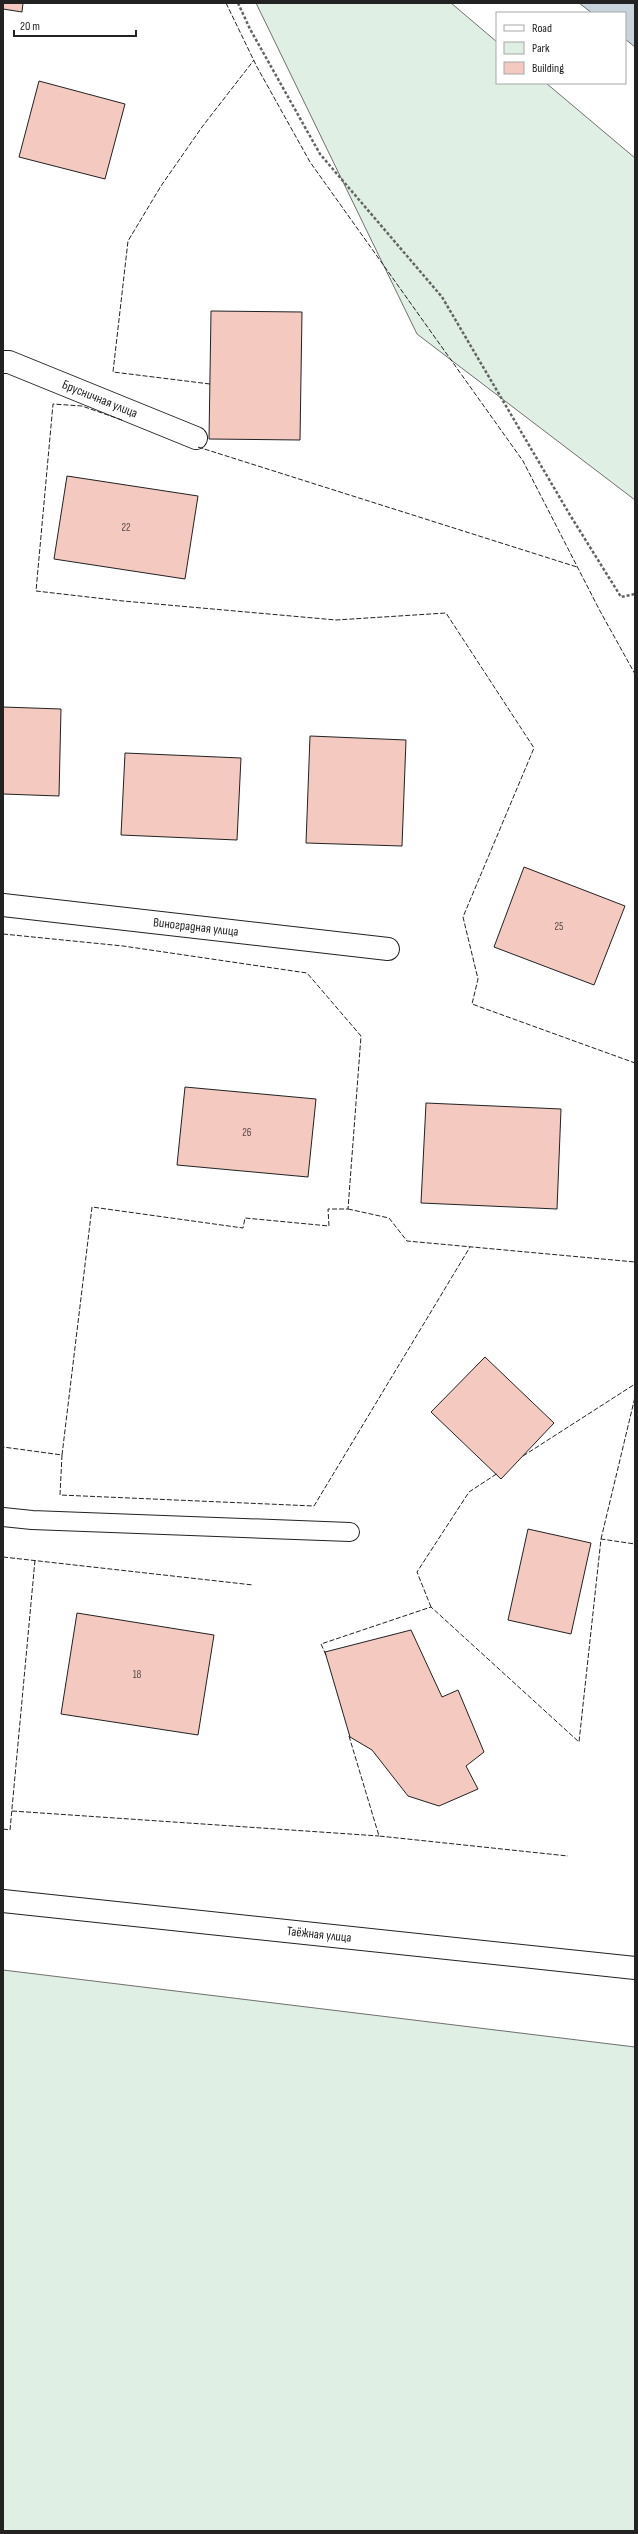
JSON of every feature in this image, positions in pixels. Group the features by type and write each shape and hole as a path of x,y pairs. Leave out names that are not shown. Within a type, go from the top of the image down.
{"street":[{"name":"Брусничная улица","path":"3,362 9,362 196,438"},
{"name":"Виноградная улица","path":"3,905 388,949"},
{"name":"Таёжная улица","path":"3,1901 635,1968"}],"lane":[{"path":"3,1517 32,1520 350,1532"}],"path":[{"path":"238,3 250,30 320,154 442,297 570,515 621,597 635,594"}],"green space":[{"path":"256,3 451,3 496,41 496,84 547,84 635,158 635,500 417,334"},
{"path":"3,1970 635,2047 635,2531 3,2531"}],"shaded area":[{"path":"579,3 635,3 635,47 626,40 626,12 591,12"}],"building":[{"path":"3,3 23,3 22,12 3,9"},
{"path":"39,81 125,104 105,179 19,157"},
{"path":"211,311 302,312 300,440 209,439"},
{"path":"67,476 198,496 185,579 54,559"},
{"path":"3,707 61,709 59,796 3,794"},
{"path":"310,736 406,740 402,846 306,843"},
{"path":"125,753 241,758 237,840 121,835"},
{"path":"524,867 625,906 594,985 494,947"},
{"path":"185,1087 316,1099 308,1177 177,1165"},
{"path":"426,1103 561,1109 557,1209 421,1203"},
{"path":"485,1357 554,1423 501,1479 431,1412"},
{"path":"528,1529 591,1543 571,1634 508,1620"},
{"path":"77,1613 214,1635 198,1735 61,1714"},
{"path":"411,1630 442,1697 458,1690 484,1752 466,1766 478,1789 439,1806 408,1796 372,1750 350,1737 325,1652"}],"fence":[{"path":"226,3 257,67 310,162 523,461 600,611 635,674"},
{"path":"210,384 113,372 128,241 161,186 202,127 254,60"},
{"path":"122,420 82,406 53,404 36,591 123,601 336,620 446,613 534,748 463,917 478,979 472,1004 635,1063"},
{"path":"198,447 577,567"},
{"path":"3,934 123,946 307,973 361,1036 348,1209 328,1209 329,1226 245,1218 243,1228 92,1207 62,1455 3,1447"},
{"path":"348,1209 389,1218 407,1241 635,1262"},
{"path":"62,1455 60,1495 314,1506 470,1247"},
{"path":"523,1456 635,1384"},
{"path":"601,1539 635,1397"},
{"path":"431,1607 417,1572 469,1492 498,1473"},
{"path":"326,1655 321,1644 431,1607 579,1742 601,1539 635,1544"},
{"path":"3,1557 253,1585"},
{"path":"3,1829 10,1830 35,1560"},
{"path":"349,1736 379,1836 568,1856"},
{"path":"12,1811 379,1836"}]}
